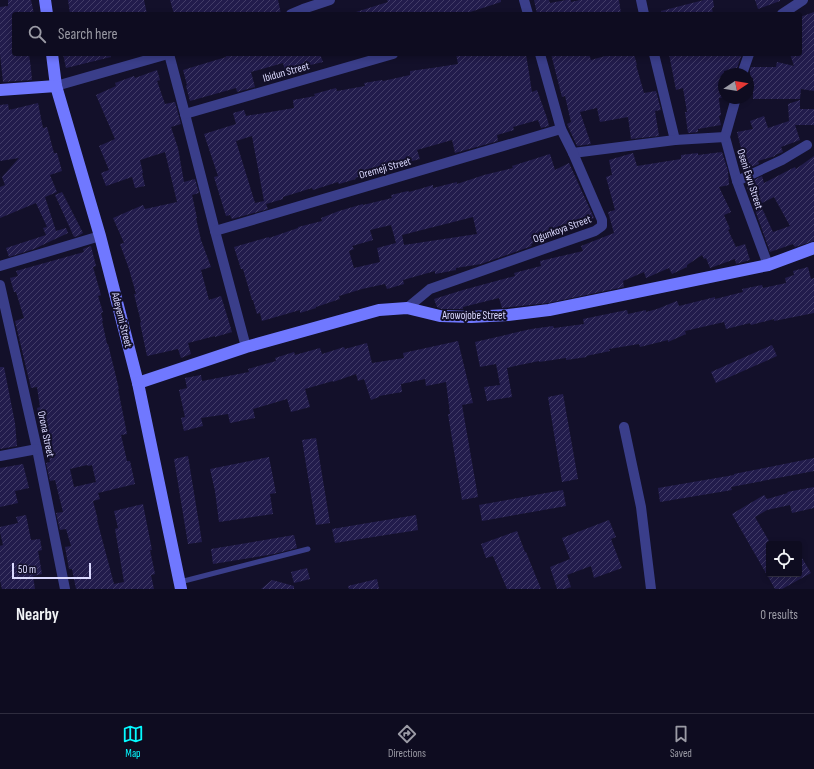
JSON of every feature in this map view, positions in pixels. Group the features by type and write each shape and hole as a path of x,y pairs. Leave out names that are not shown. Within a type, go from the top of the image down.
{"street":[{"path":"45,0 47,12"},
{"path":"293,12 302,4 330,0"},
{"path":"524,0 527,12"},
{"path":"641,0 644,12"},
{"path":"785,12 803,0"},
{"name":"Adeyemi Street","path":"52,56 56,86 100,236 138,383 180,586"},
{"path":"0,90 56,86 162,56"},
{"path":"170,56 246,346"},
{"name":"Ibidun Street","path":"185,114 386,56"},
{"name":"Ogunkoya Street","path":"407,308 430,289 595,231 602,226 602,220 561,129 541,56"},
{"path":"655,56 676,140"},
{"path":"744,68 748,56"},
{"path":"573,153 676,140 725,137 734,104"},
{"name":"Oremeji Street","path":"215,231 561,129"},
{"name":"Oseni Ewu Street","path":"725,137 736,180 768,265"},
{"path":"736,180 782,160 807,145"},
{"path":"0,266 100,236"},
{"name":"Arowojobe Street","path":"138,383 246,346 379,310 407,308 440,316 471,317 530,313 768,265 814,248"},
{"name":"Orona Street","path":"0,285 37,449 65,589"},
{"path":"624,427 641,507 651,589"},
{"path":"0,456 37,449"}],"lane":[{"path":"180,586 308,549"}],"building":[{"path":"8,0 31,0 34,12 12,12 12,56 29,56 32,80 3,82 0,54 0,7 8,6"},
{"path":"68,0 144,0 147,12 121,12 70,12"},
{"path":"170,0 278,0 281,12 173,12"},
{"path":"387,0 501,0 501,2 470,12 356,12 388,2"},
{"path":"534,0 549,0 550,3 566,0 571,0 571,2 580,0 619,0 621,12 609,12 537,12"},
{"path":"704,0 713,0 714,7 712,8 713,12 661,11"},
{"path":"755,0 780,0 780,1 758,9"},
{"path":"814,12 814,91 801,89 800,99 754,99 754,68 751,67 776,67 777,62 794,66 791,56 802,56 802,16"},
{"path":"63,56 111,56 111,57 66,68"},
{"path":"321,56 323,62 306,66 307,68 286,74 283,63 251,72 255,87 237,92 236,88 190,101 183,70 226,57"},
{"path":"456,56 526,56 532,92 537,90 549,126 541,128 538,120 513,127 514,130 497,135 498,141 455,153 452,140 417,150 420,159 377,170 339,184 338,182 313,190 312,188 283,197 283,199 266,204 268,209 232,219 230,215 226,216 214,177 218,176 204,134 236,124 233,113 244,110 246,116 294,108 293,100 315,96 314,94 336,88 337,91 365,86 364,83 383,81 410,75 410,71 458,64","holes":["252,136 264,201 255,203 236,141"]},
{"path":"552,56 590,56 591,60 605,56 635,56 644,93 656,91 661,110 655,111 659,136 631,139 628,117 600,122 597,108 580,112 591,144 577,146 567,124 571,122 565,96 562,97"},
{"path":"669,56 741,56 737,68 718,68 718,104 720,104 721,115 719,116 721,125 698,129 698,132 688,133 685,112 687,112 683,88 676,90"},
{"path":"157,70 160,80 157,81 165,104 175,102 181,124 171,127 178,148 184,182 195,179 199,193 192,195 201,240 211,267 201,270 209,300 221,296 232,332 188,343 191,354 181,358 178,349 147,356 134,294 136,294 120,244 124,243 113,218 143,205 145,209 177,202 165,152 140,160 145,186 135,188 132,177 106,186 101,173 109,170 99,146 115,139 96,95 116,86 115,83"},
{"path":"800,100 800,109 814,109 814,125 795,125 800,140 781,147 783,152 758,161 759,164 751,167 750,163 747,163 744,148 741,148 737,132 753,129 750,121 764,116 768,128 789,121 788,104"},
{"path":"38,103 43,128 47,127 54,153 57,153 62,171 50,175 57,192 45,197 56,231 66,228 68,233 34,249 9,257 6,248 46,235 43,228 47,227 36,203 0,218 0,187 5,185 2,177 19,158 0,161 0,105 8,104 9,110"},
{"path":"722,152 728,171 729,185 719,187 731,212 724,215 730,229 728,230 736,247 745,244 750,260 736,264 735,259 710,268 706,258 704,259 702,255 687,265 687,267 672,274 669,268 646,278 644,272 623,281 624,287 548,303 502,308 499,298 463,307 463,309 441,309 437,307 434,299 515,276 514,273 541,266 540,261 583,251 581,246 614,233 608,212 615,210 606,177 612,175 609,160 633,153 637,166 681,159 681,155 698,153 698,155"},
{"path":"550,154 555,170 569,163 594,218 577,227 531,244 532,246 481,264 456,268 456,270 435,274 435,271 403,280 404,284 387,289 385,284 362,289 339,296 340,299 300,313 300,310 262,321 260,313 257,314 243,269 241,269 234,247 269,238 298,227 322,221 321,218 339,211 392,198 391,195 409,192 433,185 433,188 457,182 457,184 484,175 513,168 512,166","holes":["473,217 477,234 404,245 402,235","391,225 396,243 377,248 380,262 354,268 349,251 354,249 352,246 373,240 370,230"]},
{"path":"814,156 814,241 795,247 793,244 770,252 747,187 756,184 754,180 762,176 764,183 795,167 796,169","holes":["774,197 790,226 773,232 760,204"]},
{"path":"62,192 83,233 78,236 74,237 55,195"},
{"path":"91,246 96,266 93,267 101,295 98,296 103,312 101,313 102,321 119,389 127,434 121,435 127,461 130,461 135,484 98,493 100,499 93,501 114,584 124,582 115,529 118,528 114,511 143,504 152,550 150,550 155,574 151,575 154,589 76,589 72,569 69,569 65,547 71,546 66,529 60,530 56,513 63,512 55,480 50,481 46,463 50,462 45,432 41,433 37,408 40,407 37,387 31,388 15,321 24,318 10,278 18,276 16,271 84,252 83,249","holes":["92,465 96,482 74,487 70,469"]},
{"path":"808,267 811,279 814,278 814,313 774,321 774,319 751,325 750,323 726,329 724,322 685,331 686,334 668,342 668,340 640,347 639,344 609,349 610,351 586,356 587,357 566,360 566,358 539,361 507,368 512,397 487,401 484,387 500,385 496,364 480,367 475,342 531,329 584,324 583,319 627,310 628,314 646,310 646,312 677,301 679,306 715,297 715,299 743,292 742,289 762,285 763,288 786,283 785,278 794,275 793,271"},
{"path":"458,341 473,403 462,405 478,497 462,500 448,414 450,414 446,382 426,386 425,379 401,384 402,392 379,396 371,400 364,379 358,381 356,374 305,389 310,407 291,412 287,399 253,409 255,418 230,423 228,414 201,418 203,426 184,431 181,418 185,417 179,390 187,388 185,378 201,375 202,381 249,372 248,369 276,361 275,358 294,352 295,355 320,348 322,354 344,347 345,349 367,343 372,363 404,358 403,353"},
{"path":"772,345 777,356 716,383 711,372"},
{"path":"0,367 4,367 15,423 17,446 0,449"},
{"path":"563,394 578,479 562,482 548,397"},
{"path":"316,438 330,523 316,525 302,440"},
{"path":"188,456 202,542 188,544 174,459"},
{"path":"269,457 276,493 270,494 273,514 219,522 215,491 210,469"},
{"path":"814,458 814,471 731,487 732,490 660,502 658,488 734,475"},
{"path":"23,464 29,488 15,491 18,503 0,507 0,468"},
{"path":"814,487 814,508 792,513 790,505 767,510 755,517 769,541 766,541 766,573 732,514 764,495 767,499 788,493 787,492"},
{"path":"563,490 566,506 482,521 479,505"},
{"path":"26,515 31,540 40,539 42,550 38,551 42,574 33,576 35,589 2,589 0,580 0,546 3,545 0,527 18,523 16,517"},
{"path":"416,515 418,530 335,543 332,529"},
{"path":"609,520 616,537 611,539 622,568 594,578 591,566 567,575 571,587 557,589 550,567 570,559 562,538"},
{"path":"517,531 541,589 507,589 493,556 486,558 481,544"},
{"path":"294,535 297,548 274,554 213,564 211,549"},
{"path":"802,558 811,573 782,589 775,589 768,577 802,577"},
{"path":"307,568 310,579 294,583 291,572"},
{"path":"377,579 379,589 349,589 348,586"},
{"path":"272,580 294,586 294,589 261,589"}]}
